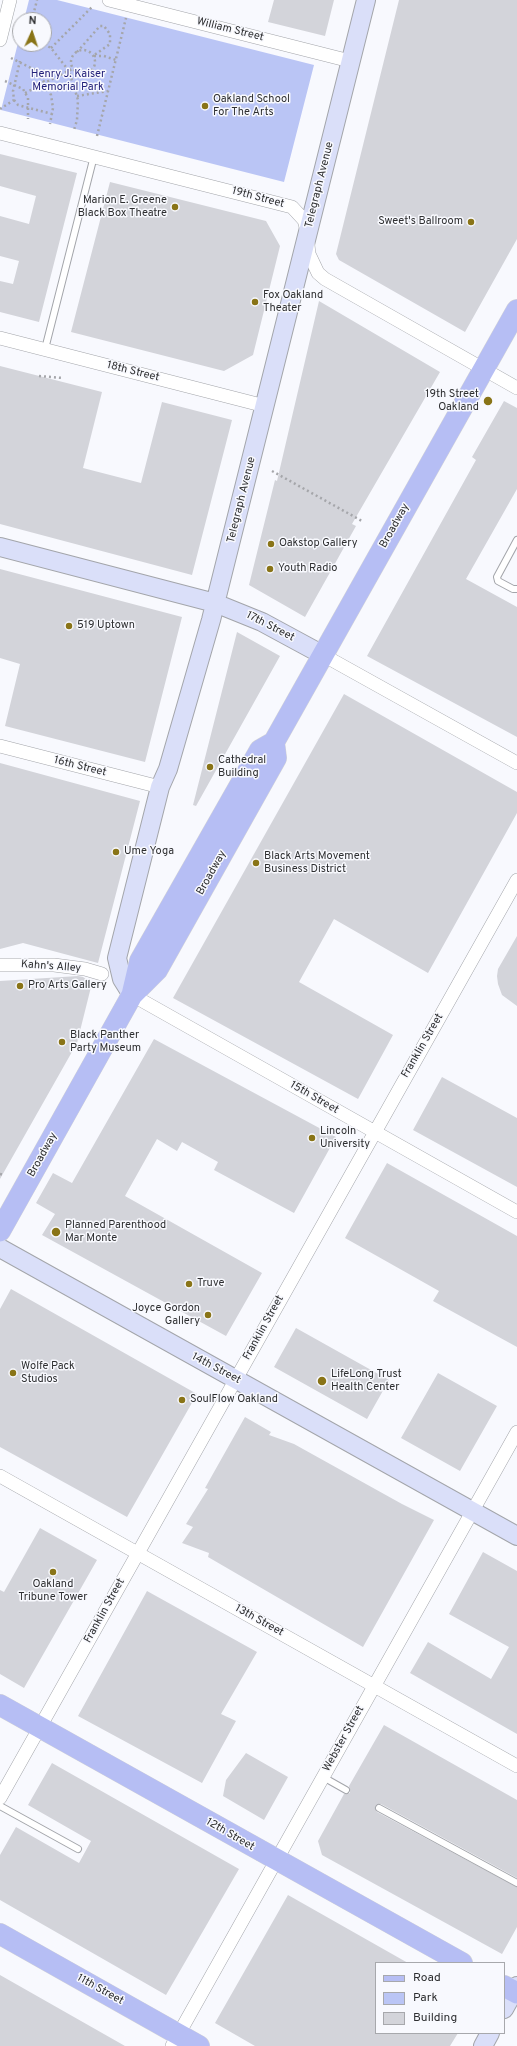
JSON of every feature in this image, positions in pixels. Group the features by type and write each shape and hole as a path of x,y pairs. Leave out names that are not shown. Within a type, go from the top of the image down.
{"main road":[{"name":"Telegraph Avenue","path":"132,995 122,979 116,958 160,787 168,769 215,603 366,0"},
{"name":"Broadway","path":"0,1231 132,995 140,961 260,750 274,742 517,310"},
{"name":"17th Street","path":"0,547 215,603 262,622 323,655"},
{"name":"14th Street","path":"0,1248 517,1536"},
{"name":"12th Street","path":"0,1705 460,1962"},
{"name":"11th Street","path":"0,1934 175,2040 199,2046"},
{"path":"483,2046 489,2034"}],"street":[{"path":"0,40 10,0"},
{"name":"William Street","path":"109,0 350,61"},
{"name":"19th Street","path":"0,133 292,207 304,220 309,254 318,273 325,279 517,388"},
{"name":"18th Street","path":"0,338 265,406"},
{"name":"17th Street","path":"323,655 517,763"},
{"name":"16th Street","path":"0,746 160,787"},
{"name":"Franklin Street","path":"0,1798 517,880"},
{"name":"Kahn's Alley","path":"0,965 54,965 85,969 102,974"},
{"name":"15th Street","path":"132,995 517,1212"},
{"name":"Webster Street","path":"175,2040 517,1432"},
{"name":"13th Street","path":"0,1476 517,1766"}],"lane":[{"path":"45,349 94,156"},
{"path":"517,540 497,577 498,580 513,589 517,589"},
{"path":"323,1777 346,1790"},
{"path":"0,1806 78,1849"},
{"path":"379,1808 517,1884"}],"path":[{"path":"34,12 37,0"},
{"path":"52,47 93,6"},
{"path":"97,136 127,14"},
{"path":"77,52 88,51 93,56 94,66 88,72 79,72 74,68 72,58 77,52 100,26 104,26 110,34 110,44 93,56"},
{"path":"52,49 69,71 77,96 77,120 74,130"},
{"path":"93,56 104,56 116,60"},
{"path":"11,58 20,61 35,70 44,83 51,95 52,114 50,124"},
{"path":"20,61 14,84 14,100 18,105 52,114"},
{"path":"25,93 74,68"},
{"path":"5,81 23,89 28,98 28,119"},
{"path":"77,96 108,91"},
{"path":"0,109 14,100"},
{"path":"39,376 63,378"},
{"path":"272,471 362,521"},
{"path":"0,1174 4,1175"}],"green space":[{"name":"Oakland School For The Arts","path":"29,0 57,0 314,65 284,182 1,110 16,52 52,52 52,12 26,12"}],"building":[{"path":"274,0 334,0 325,36 268,22"},
{"path":"399,0 517,0 517,239 465,332 339,260 336,254"},
{"path":"0,154 77,173 39,322 0,312 0,281 13,284 19,261 0,256 0,216 29,224 36,196 0,186"},
{"name":"Fox Oakland Theater","path":"110,182 266,221 280,246 253,355 224,371 71,332"},
{"path":"319,301 440,372 352,524 356,526 305,617 249,585 275,480 277,481"},
{"path":"0,366 102,392 83,468 141,483 162,402 232,420 192,575 0,524"},
{"path":"504,401 517,408 517,489 466,579 517,607 517,737 367,656 476,460 472,457"},
{"path":"0,569 182,617 145,762 5,726 20,664 0,658"},
{"path":"237,632 280,656 196,806 193,805"},
{"path":"344,694 517,792 517,813 428,973 334,919 299,982 393,1035 358,1099 173,998"},
{"path":"0,763 140,801 98,963 23,943 0,949"},
{"path":"517,936 517,1006 502,995 497,976 498,969"},
{"path":"78,976 83,977 92,983 77,1043 0,1179 0,981"},
{"path":"154,1039 336,1137 294,1213 214,1170 218,1162 182,1142 177,1151 157,1139 125,1196 262,1273 226,1336 42,1235 55,1214 36,1203 53,1173 72,1183"},
{"path":"442,1077 517,1118 517,1187 413,1130"},
{"path":"387,1163 517,1236 517,1347 433,1301 439,1291 345,1238"},
{"path":"11,1289 197,1394 127,1517 0,1447 0,1309"},
{"path":"296,1328 389,1380 367,1419 274,1367"},
{"path":"438,1373 497,1406 460,1471 401,1438"},
{"path":"245,1417 271,1432 269,1435 294,1444 402,1504 434,1520 363,1647 208,1557 209,1553 182,1543 193,1527 186,1524 208,1489 205,1488"},
{"path":"40,1528 97,1560 24,1688 0,1674 0,1590 4,1592"},
{"path":"483,1552 517,1571 517,1734 410,1673 428,1642 491,1679 509,1647 449,1614"},
{"path":"147,1591 257,1652 221,1714 236,1721 202,1783 78,1716"},
{"path":"384,1725 517,1800 517,1878 381,1804 377,1804 375,1808 377,1812 517,1887 517,1927 502,1954 322,1855 318,1841 344,1794 350,1793 349,1786"},
{"path":"246,1753 288,1777 264,1820 223,1796 226,1780"},
{"path":"52,1763 239,1869 166,1995 0,1900 0,1855 16,1827 79,1863 91,1841 28,1805"},
{"path":"288,1895 406,1962 375,1962 375,2034 457,2034 450,2046 255,2046 215,2023"},
{"path":"0,1975 125,2046 0,2046"}],"place":[{"name":"Oakland School For The Arts","path":"205,106"},
{"name":"Marion E. Greene Black Box Theatre","path":"175,207"},
{"name":"Sweet's Ballroom","path":"471,222"},
{"name":"Fox Oakland Theater","path":"255,302"},
{"name":"19th Street Oakland","path":"488,401"},
{"name":"Oakstop Gallery","path":"271,544"},
{"name":"Youth Radio","path":"270,569"},
{"name":"519 Uptown","path":"69,626"},
{"name":"Cathedral Building","path":"210,767"},
{"name":"Ume Yoga","path":"116,852"},
{"name":"Black Arts Movement Business District","path":"256,863"},
{"name":"Pro Arts Gallery","path":"20,986"},
{"name":"Black Panther Party Museum","path":"62,1042"},
{"name":"Lincoln University","path":"312,1138"},
{"name":"Planned Parenthood Mar Monte","path":"56,1232"},
{"name":"Truve","path":"189,1284"},
{"name":"Joyce Gordon Gallery","path":"208,1315"},
{"name":"Wolfe Pack Studios","path":"13,1373"},
{"name":"LifeLong Trust Health Center","path":"322,1381"},
{"name":"SoulFlow Oakland","path":"182,1400"},
{"name":"Oakland Tribune Tower","path":"53,1572"}],"park label":[{"name":"Henry J. Kaiser Memorial Park","path":"68,81"}]}
